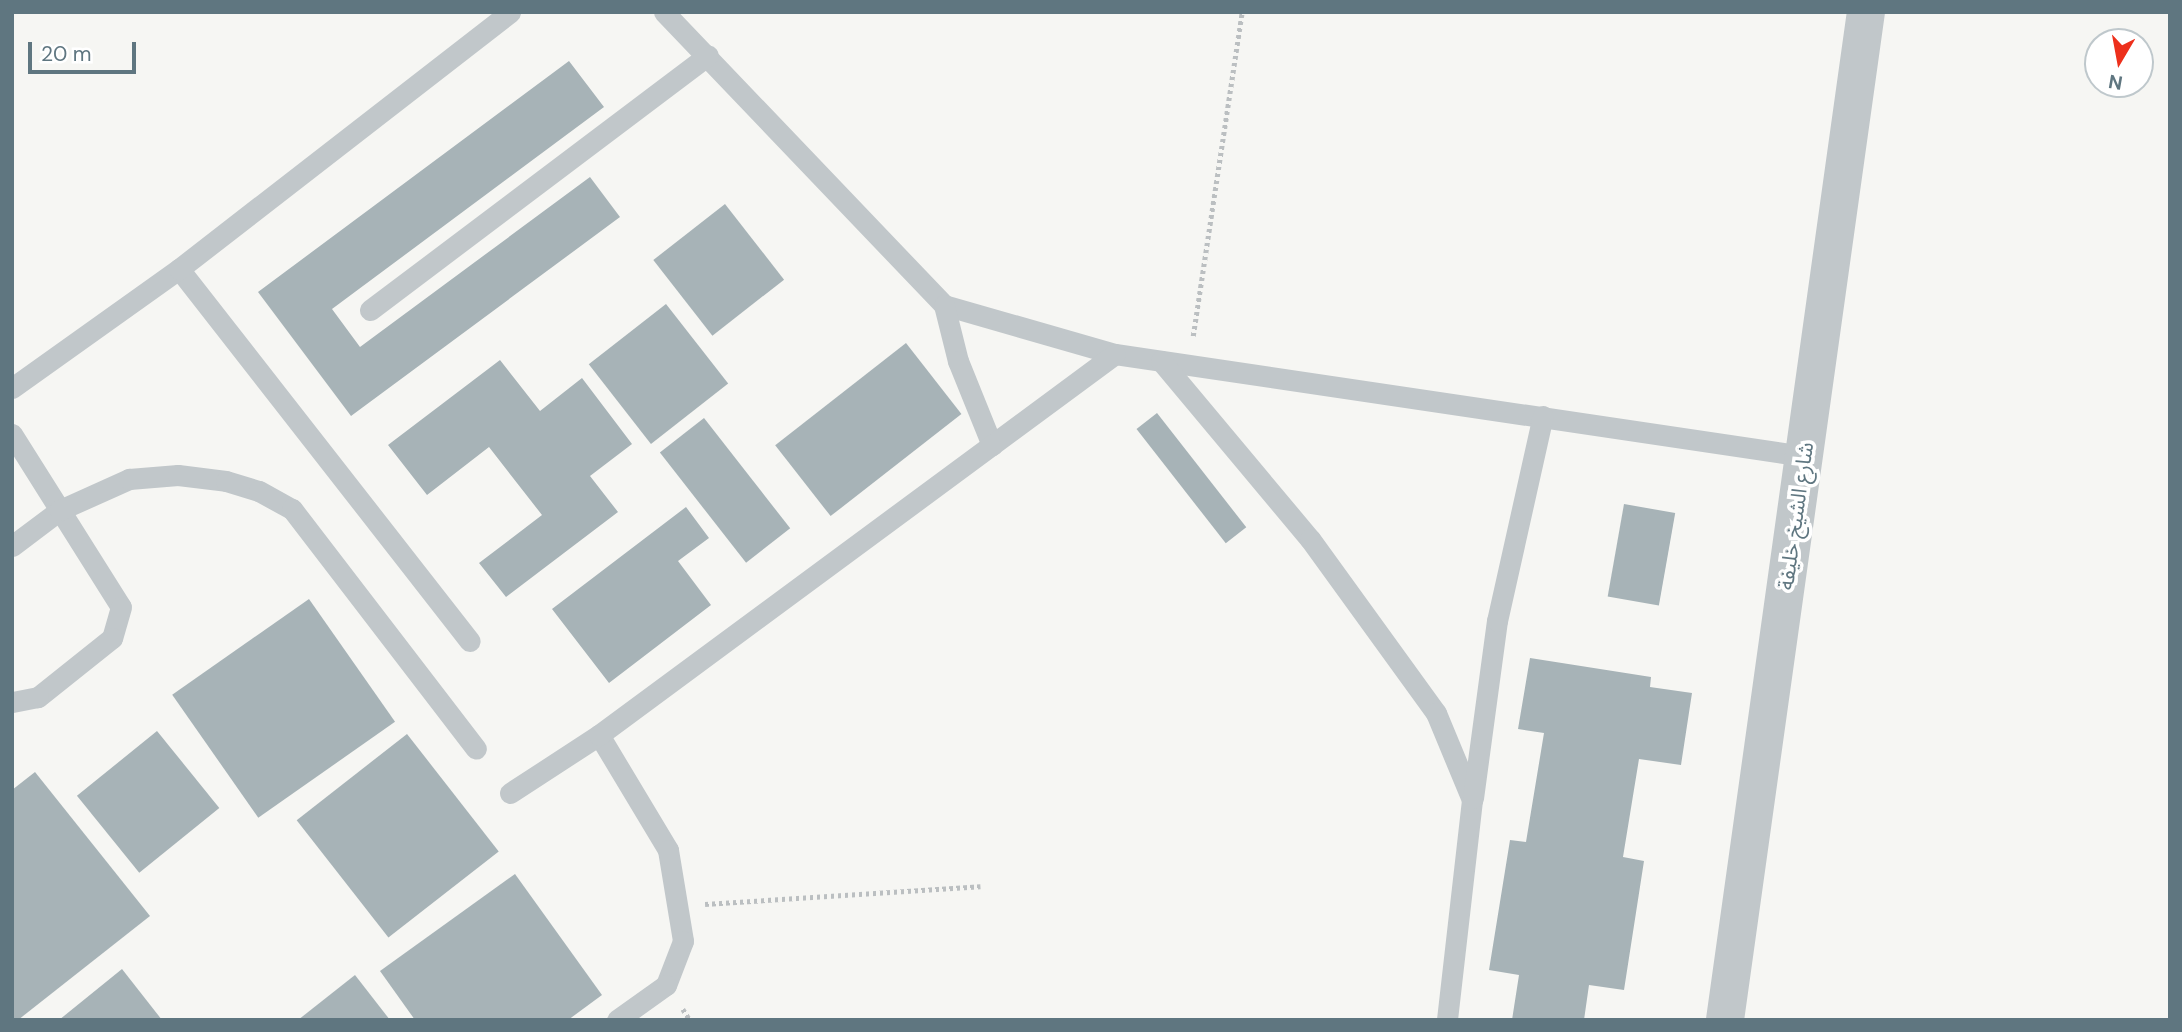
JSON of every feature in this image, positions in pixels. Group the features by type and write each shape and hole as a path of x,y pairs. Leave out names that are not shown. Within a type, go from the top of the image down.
{"street":[{"name":"شارع الشيخ خليفة","path":"1726,1020 1866,12"}],"lane":[{"path":"12,388 179,269 510,12"},
{"path":"664,12 708,55 944,305 958,361 992,444"},
{"path":"370,310 708,55"},
{"path":"179,269 470,641"},
{"path":"944,305 1115,354 1804,456"},
{"path":"510,793 599,735 1115,354"},
{"path":"1161,361 1310,538 1436,713 1472,800"},
{"path":"1447,1020 1472,800 1497,621 1543,416"},
{"path":"12,434 121,607 112,638 38,696 12,702"},
{"path":"12,546 60,510 130,479 178,475 226,481 281,503 292,509 476,749"},
{"path":"599,735 668,850 683,941 666,985 617,1020"}],"path":[{"path":"1189,365 1241,12"},
{"path":"677,906 980,886"}],"building":[{"path":"569,61 604,107 332,309 360,347 590,177 620,217 351,416 258,292"},
{"path":"725,204 784,280 712,336 653,260"},
{"path":"666,304 728,384 651,444 589,364"},
{"path":"906,343 961,414 831,516 775,445"},
{"path":"500,360 540,411 582,378 632,444 590,476 618,512 506,597 479,563 542,515 489,447 427,495 388,445"},
{"path":"1157,413 1246,527 1226,543 1137,429"},
{"path":"704,418 790,528 746,563 660,452"},
{"path":"1624,504 1675,513 1659,606 1608,597"},
{"path":"686,507 709,538 678,561 711,605 609,683 552,609"},
{"path":"309,599 395,722 258,818 172,695"},
{"path":"1530,658 1651,677 1650,687 1692,693 1681,765 1639,759 1623,857 1644,861 1624,990 1589,985 1584,1020 1512,1020 1519,975 1489,970 1510,840 1526,842 1544,733 1518,729"},
{"path":"157,731 219,808 139,873 77,796"},
{"path":"407,734 499,851 388,938 297,820"},
{"path":"35,772 150,916 18,1020 12,1020 12,790"},
{"path":"515,874 602,995 568,1020 415,1020 380,971"},
{"path":"122,969 162,1020 59,1020"},
{"path":"355,975 390,1020 298,1020"}]}
